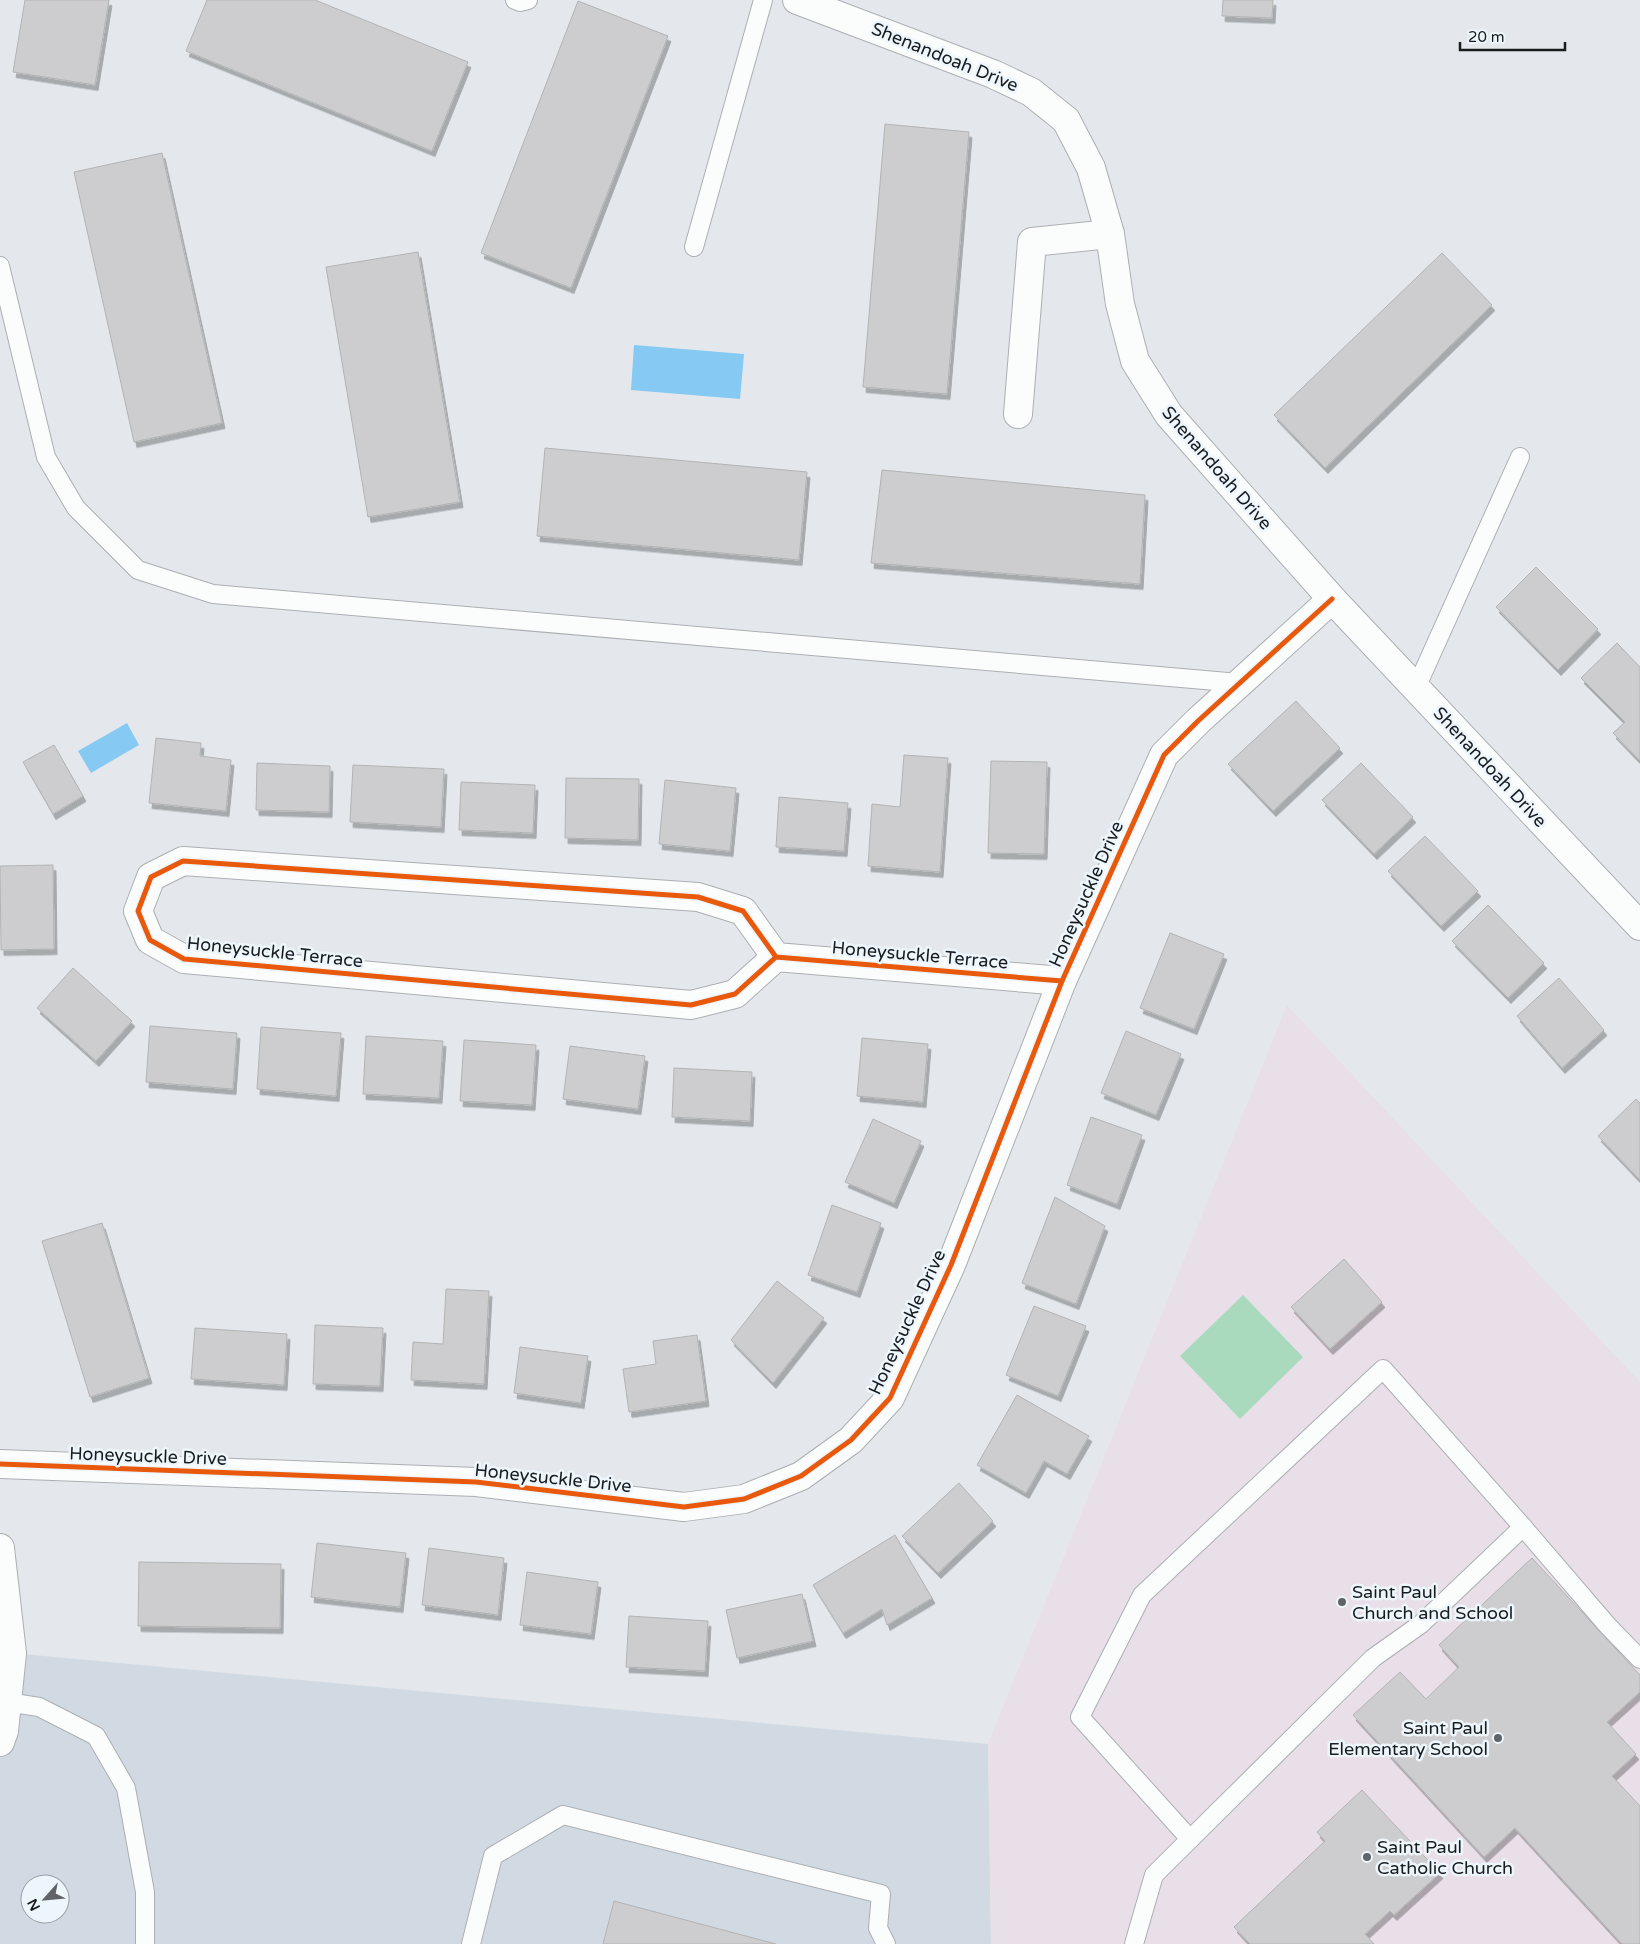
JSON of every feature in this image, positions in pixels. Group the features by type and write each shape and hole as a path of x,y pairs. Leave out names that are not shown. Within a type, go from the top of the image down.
{"street":[{"name":"Shenandoah Drive","path":"797,0 993,74 1031,92 1066,120 1091,168 1110,234 1120,304 1135,361 1168,415 1332,599 1640,926"},
{"path":"1018,414 1032,242 1110,234"},
{"name":"Honeysuckle Drive","path":"0,1464 476,1482 684,1507 744,1499 801,1476 852,1440 890,1398 951,1265 1062,981 1164,755 1239,683 1332,599"},
{"name":"Honeysuckle Terrace","path":"776,957 743,912 698,897 688,896 183,862 151,877 138,911 150,940 184,959 691,1005 735,994 776,957 1062,981"},
{"path":"0,1548 12,1653 4,1731 0,1742"}],"lane":[{"path":"515,0 520,2 528,0"},
{"path":"694,247 763,0"},
{"path":"0,266 46,457 76,508 138,570 213,594 1239,683"},
{"path":"1416,688 1520,457"},
{"path":"1190,1839 1080,1717 1142,1595 1383,1370 1523,1526 1608,1626 1640,1659"},
{"path":"1134,1944 1154,1875 1373,1658 1421,1624 1523,1526"},
{"path":"7,1702 39,1707 96,1736 118,1773 126,1788 145,1892 145,1944"},
{"path":"471,1944 493,1856 563,1815 882,1894 878,1928 886,1944"}],"shaded area":[{"name":"Saint Paul Church and School","path":"1287,1005 1640,1382 1640,1944 991,1944 988,1744"},
{"path":"12,1653 988,1744 991,1944 0,1944 0,1742"}],"green space":[{"path":"1243,1295 1303,1357 1240,1419 1180,1356"}],"water":[{"path":"634,345 744,354 740,399 631,390"},
{"path":"127,723 139,745 91,773 78,751"}],"building":[{"path":"25,0 109,0 95,85 13,72"},
{"path":"207,0 315,0 468,62 432,151 186,51"},
{"path":"1223,0 1273,0 1272,18 1222,16"},
{"path":"578,1 668,36 571,288 481,253"},
{"path":"885,124 969,132 947,394 863,387"},
{"path":"162,153 222,423 134,442 74,172"},
{"path":"418,252 460,502 368,517 326,267"},
{"path":"1442,253 1492,305 1325,468 1274,415"},
{"path":"545,448 807,472 799,560 537,536"},
{"path":"882,470 1145,495 1140,584 871,563"},
{"path":"1536,567 1598,629 1558,670 1496,607"},
{"path":"1617,643 1640,667 1640,761 1613,733 1625,722 1581,678"},
{"path":"1296,701 1340,748 1273,811 1228,764"},
{"path":"156,738 201,743 200,756 231,760 226,811 149,803"},
{"path":"54,745 83,796 53,814 23,762"},
{"path":"904,755 948,758 940,872 868,866 872,804 900,807"},
{"path":"991,761 1047,762 1044,854 988,853"},
{"path":"257,763 330,766 329,812 256,810"},
{"path":"1361,763 1413,817 1374,854 1322,800"},
{"path":"353,765 444,769 441,827 350,822"},
{"path":"566,778 639,779 638,840 565,838"},
{"path":"665,780 736,788 730,851 659,844"},
{"path":"461,782 535,785 533,833 459,830"},
{"path":"779,797 848,803 844,851 776,847"},
{"path":"1425,836 1478,891 1441,926 1388,871"},
{"path":"53,865 54,949 1,950 0,866"},
{"path":"1488,905 1544,963 1508,998 1452,941"},
{"path":"1170,933 1224,954 1194,1029 1140,1008"},
{"path":"73,968 132,1021 96,1061 37,1008"},
{"path":"1559,978 1604,1030 1562,1068 1517,1016"},
{"path":"150,1026 237,1033 233,1089 146,1082"},
{"path":"261,1027 341,1033 336,1096 257,1089"},
{"path":"1126,1031 1181,1054 1156,1115 1101,1093"},
{"path":"366,1036 443,1041 439,1098 363,1094"},
{"path":"862,1038 928,1044 923,1102 857,1096"},
{"path":"464,1040 536,1045 532,1105 460,1101"},
{"path":"570,1046 645,1056 638,1109 563,1099"},
{"path":"674,1068 752,1072 750,1121 672,1117"},
{"path":"1636,1099 1640,1103 1640,1180 1598,1136"},
{"path":"1091,1117 1142,1135 1117,1204 1067,1185"},
{"path":"873,1119 921,1141 894,1203 845,1182"},
{"path":"1055,1197 1105,1226 1076,1304 1022,1283"},
{"path":"832,1205 881,1223 857,1292 808,1275"},
{"path":"102,1223 149,1378 90,1397 42,1241"},
{"path":"1344,1259 1382,1302 1330,1349 1291,1307"},
{"path":"777,1281 824,1318 773,1383 731,1340"},
{"path":"446,1289 489,1291 484,1384 411,1380 413,1342 443,1344"},
{"path":"1034,1306 1086,1326 1058,1396 1006,1375"},
{"path":"315,1325 383,1328 380,1386 313,1384"},
{"path":"195,1328 287,1334 284,1385 191,1379"},
{"path":"697,1335 706,1401 629,1412 623,1369 656,1364 653,1341"},
{"path":"520,1347 588,1356 581,1403 514,1393"},
{"path":"1017,1395 1089,1436 1067,1474 1044,1461 1026,1493 977,1465"},
{"path":"959,1483 993,1521 938,1573 902,1536"},
{"path":"895,1535 932,1598 887,1625 882,1609 843,1633 813,1585"},
{"path":"317,1543 406,1553 400,1607 311,1597"},
{"path":"429,1548 504,1558 498,1615 422,1605"},
{"name":"Saint Paul Elementary School","path":"1532,1558 1640,1675 1640,1692 1607,1722 1636,1754 1612,1776 1640,1806 1640,1944 1622,1944 1515,1828 1484,1857 1353,1715 1400,1672 1426,1699 1459,1667 1439,1645"},
{"path":"139,1562 281,1564 280,1628 138,1626"},
{"path":"527,1572 598,1582 591,1634 520,1625"},
{"path":"802,1594 813,1641 737,1658 726,1610"},
{"path":"629,1616 708,1621 705,1671 626,1667"},
{"name":"Saint Paul Catholic Church","path":"1362,1790 1440,1873 1394,1915 1390,1911 1365,1934 1374,1944 1250,1944 1234,1927 1325,1841 1317,1832"},
{"path":"614,1901 776,1944 603,1944"}],"cycle path":[{"path":"0,1464 476,1482 684,1507 744,1499 801,1476 851,1440 890,1398 951,1265 1062,981 1164,755 1198,721 1332,599"},
{"path":"776,957 735,994 691,1005 184,959 150,940 138,911 151,877 183,861 698,897 743,911 776,957 1062,981"}],"place":[{"name":"Saint Paul Church and School","path":"1342,1602"},
{"name":"Saint Paul Elementary School","path":"1498,1738"},
{"name":"Saint Paul Catholic Church","path":"1367,1857"}]}
